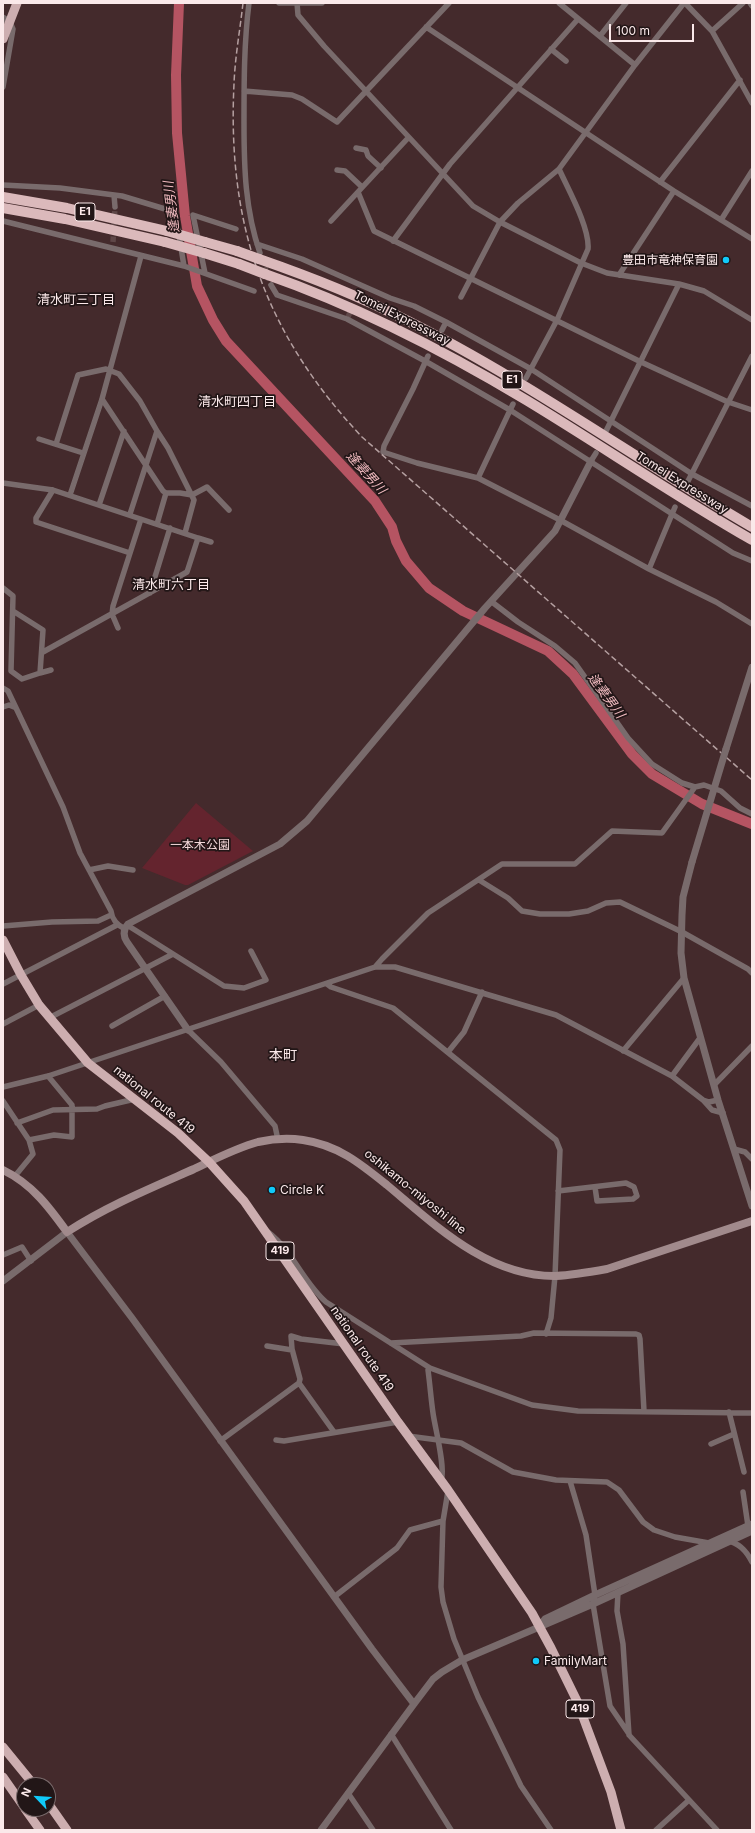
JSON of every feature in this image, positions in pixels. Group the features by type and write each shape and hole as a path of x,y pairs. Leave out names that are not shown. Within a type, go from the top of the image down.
{"highway":[{"path":"3,39 7,20 17,3"},
{"name":"Tomei Expressway","path":"3,197 67,208 166,231 259,256 342,290 404,319 464,351 752,526"},
{"name":"Tomei Expressway","path":"3,208 65,219 165,242 240,264 337,301 398,329 526,400 711,517 752,540"},
{"name":"national route 419","path":"3,940 21,975 39,1005 88,1063 178,1133 209,1162 244,1201 265,1229 398,1422 448,1490 532,1613 538,1627 551,1648 577,1701 611,1792 621,1830"},
{"path":"3,1747 27,1777"},
{"path":"3,1777 16,1795"},
{"path":"56,1814 67,1830"},
{"path":"31,1817 40,1830"}],"main road":[{"name":"oshikamo-miyoshi line","path":"67,1232 122,1201 209,1162 246,1146 278,1140 312,1142 339,1150 358,1161 448,1236 463,1246 484,1257 521,1271 555,1276 584,1274 607,1269 752,1222"},
{"path":"3,1170 14,1176 39,1195 67,1232"}],"street":[{"path":"249,3 245,35 245,188 259,256"},
{"path":"278,3 322,3"},
{"path":"297,3 298,15 408,138 473,206 500,222 581,263 607,273 679,284 704,291 752,320"},
{"path":"244,91 292,94 337,122 367,92 449,3"},
{"path":"559,3 635,65"},
{"path":"600,36 626,3"},
{"path":"461,297 500,222 518,203 545,183 559,169 635,65 684,3 712,31 752,103"},
{"path":"712,31 743,3"},
{"path":"393,241 443,174 578,18"},
{"path":"3,87 13,29 7,20"},
{"path":"426,27 660,182 752,239"},
{"path":"551,49 566,62"},
{"path":"660,182 740,80"},
{"path":"331,221 408,138"},
{"path":"356,148 366,150 368,156 381,168"},
{"path":"526,378 557,320 588,249 589,242 580,215 559,169"},
{"path":"337,170 345,171 362,187"},
{"path":"721,220 752,171"},
{"path":"3,185 60,188 114,195 175,212 185,266"},
{"path":"619,275 674,191"},
{"path":"358,192 374,231 641,362 728,402 752,410"},
{"path":"114,195 115,207"},
{"path":"203,273 193,216 236,229"},
{"path":"3,221 185,266 254,291"},
{"path":"113,242 113,249"},
{"path":"257,244 302,259 361,288 414,306 446,322 531,369 692,474 752,506"},
{"path":"70,495 102,400 141,256"},
{"path":"606,431 679,284"},
{"path":"271,285 277,295 348,318 427,359 591,461 733,553 752,561"},
{"path":"442,330 446,322"},
{"path":"687,483 752,356"},
{"path":"427,359 384,446 383,452 416,463 478,478 560,520 649,569 716,602 752,624"},
{"path":"56,444 78,375 101,369 110,370 119,374 140,401 156,431 168,448 192,496 194,503 185,533"},
{"path":"102,400 166,493"},
{"path":"478,478 513,404"},
{"path":"99,505 124,431"},
{"path":"130,514 156,431"},
{"path":"39,439 83,453"},
{"path":"278,1140 275,1126 221,1062 188,1030 127,942 124,932 126,927 280,844 307,821 471,624 555,531 596,453"},
{"path":"3,484 53,490 130,514 211,542"},
{"path":"166,493 180,493 192,496 207,487 229,510"},
{"path":"53,490 36,518 36,522 130,553"},
{"path":"157,524 166,493"},
{"path":"649,569 675,507"},
{"path":"118,628 112,614 141,519"},
{"path":"150,593 170,528"},
{"path":"43,652 187,572 198,538"},
{"path":"3,588 13,596 10,671 22,679 51,670"},
{"path":"492,602 518,622 565,653 575,662 628,738 652,764 676,780 695,787 704,785 718,790 740,808 752,814"},
{"path":"13,611 43,630 43,652 40,673"},
{"path":"752,667 692,862 683,897 682,932 684,978 700,1038 715,1084 718,1100 752,1206"},
{"path":"3,688 8,691 14,707 63,807 80,853 117,925"},
{"path":"3,707 9,705 14,707"},
{"path":"375,967 428,913 502,864 575,864 612,831 656,834 662,833 695,787"},
{"path":"89,870 108,866 133,870"},
{"path":"478,880 508,898 522,910 540,914 569,914 588,911 606,903 620,902 682,932 748,969 752,973"},
{"path":"3,926 52,922 98,921 111,915"},
{"path":"3,984 117,925 126,927 224,986 244,988 266,980 251,951"},
{"path":"49,1018 173,954"},
{"path":"3,1087 48,1076 375,967 395,967 556,1015 672,1076 703,1100 712,1110 723,1113"},
{"path":"623,1051 684,978"},
{"path":"327,984 331,987 388,1005 556,1140 560,1150 555,1276 551,1318 546,1334"},
{"path":"448,1052 464,1032 482,992"},
{"path":"112,1026 165,996"},
{"path":"3,1024 39,1005"},
{"path":"672,1076 700,1038"},
{"path":"715,1084 752,1046"},
{"path":"29,1140 54,1135 72,1137 72,1105 48,1076"},
{"path":"17,1123 53,1110 97,1109 135,1099"},
{"path":"703,1100 709,1102 718,1100"},
{"path":"3,1101 29,1140 33,1154 14,1176"},
{"path":"734,1149 745,1152 752,1159"},
{"path":"558,1191 626,1183 634,1187 637,1196 633,1199 597,1201 594,1187"},
{"path":"265,1229 276,1238 287,1251 318,1295 336,1310 429,1368 532,1405 578,1410 752,1413"},
{"path":"3,1281 67,1232 414,1704"},
{"path":"3,1255 22,1247 31,1261"},
{"path":"391,1343 521,1336 534,1333 639,1335 644,1411"},
{"path":"334,1432 299,1383 300,1379 292,1350 291,1336 301,1339 344,1344"},
{"path":"267,1346 292,1350"},
{"path":"429,1368 433,1414 442,1465 441,1480"},
{"path":"220,1441 299,1383"},
{"path":"729,1412 744,1472"},
{"path":"276,1440 284,1441 398,1422"},
{"path":"711,1444 734,1434"},
{"path":"408,1436 460,1443 513,1472 570,1481 607,1482 619,1490 643,1522 654,1530 674,1537 709,1543 729,1541 744,1550 752,1562"},
{"path":"570,1481 586,1535 595,1595 593,1604 610,1706 629,1734 717,1830"},
{"path":"448,1490 443,1521 441,1587 443,1602 462,1660 478,1697 521,1786 552,1830"},
{"path":"743,1492 751,1527"},
{"path":"334,1597 397,1548 410,1530 443,1521"},
{"path":"538,1627 545,1619 595,1595 709,1543 751,1527"},
{"path":"321,1830 433,1679 462,1660 593,1604 729,1541 751,1527"},
{"path":"618,1592 617,1611 623,1644 629,1734"},
{"path":"391,1734 451,1830"},
{"path":"348,1793 373,1830"},
{"path":"656,1830 689,1800"}],"green space":[{"name":"一本木公園","path":"196,803 253,851 188,885 142,868"}],"waterway":[{"name":"逢妻男川","path":"179,3 176,75 177,133 185,216 197,286 213,320 226,341 375,501 392,527 396,541 406,561 429,588 463,611 548,651 573,674 632,754 652,774 702,804 752,824"}],"tunnel":[{"path":"113,242 115,207"},
{"path":"262,259 271,285"},
{"path":"348,317 360,290"}],"railway":[{"path":"243,3 236,54 234,84 234,135 237,184 246,230 259,275 277,317 300,358 328,398 362,437 752,780"}],"place":[{"name":"豊田市竜神保育園","path":"726,260"},
{"name":"Circle K","path":"272,1190"},
{"name":"FamilyMart","path":"536,1661"}],"district":[{"name":"清水町三丁目","path":"76,300"},
{"name":"清水町四丁目","path":"237,402"},
{"name":"清水町六丁目","path":"171,585"},
{"name":"本町","path":"283,1056"}]}
